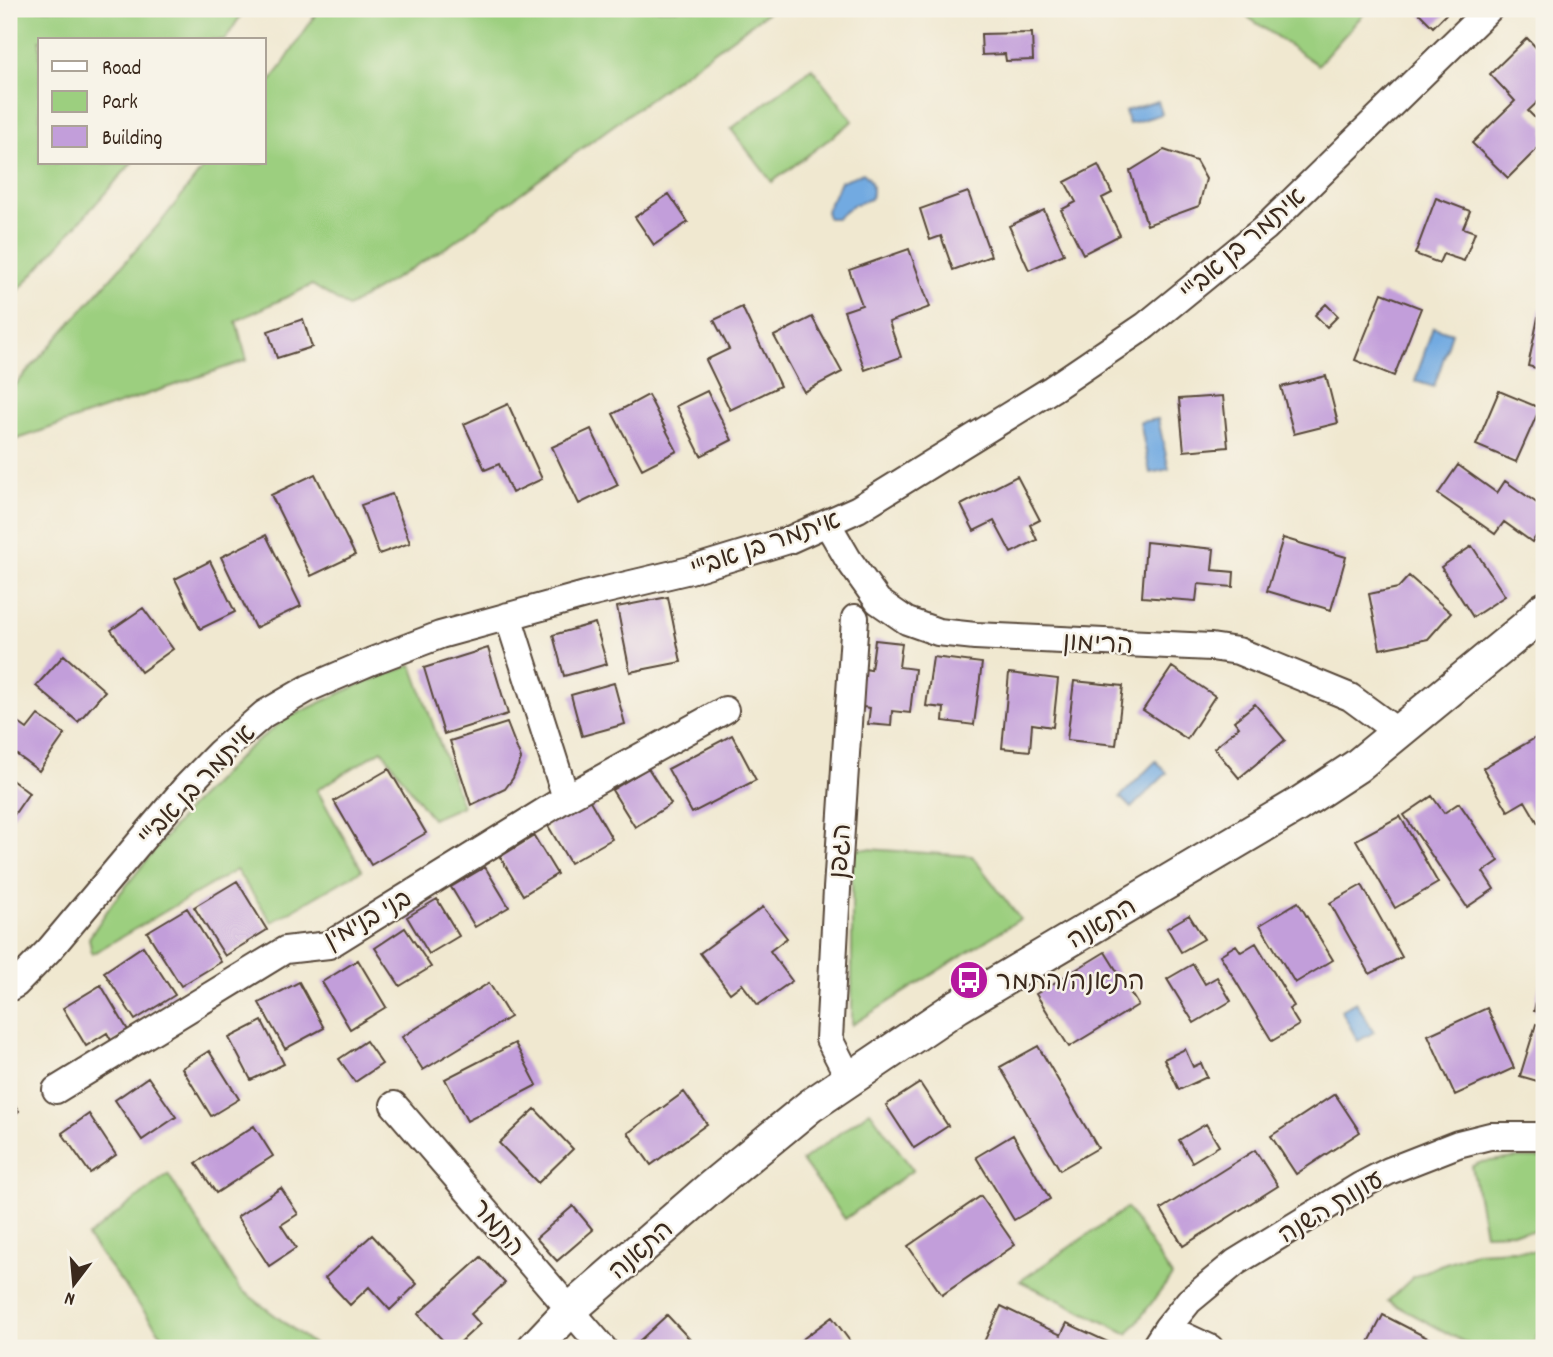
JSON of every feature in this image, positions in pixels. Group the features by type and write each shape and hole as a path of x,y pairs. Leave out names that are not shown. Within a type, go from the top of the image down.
{"street":[{"name":"איתמר בן אב\"י","path":"9,988 16,985 50,949 186,787 220,752 264,714 309,688 440,635 585,595 690,570 789,540 858,509 1029,403 1145,326 1265,228 1489,9"},
{"name":"הרימון","path":"827,523 848,559 878,601 907,621 937,632 975,636 1238,651 1350,697 1399,733"},
{"name":"התאנה","path":"534,1348 570,1310 709,1189 810,1106 958,1006 1296,806 1357,766 1525,628 1544,609"},
{"path":"508,616 566,798"},
{"name":"הגפן","path":"850,1080 829,1039 855,618"},
{"name":"בני בנימין","path":"56,1090 285,950 329,945 566,798 725,710"},
{"name":"התמר","path":"394,1105 603,1348"},
{"name":"עונות השנה","path":"1161,1338 1189,1301 1236,1262 1388,1171 1458,1144 1490,1136 1544,1136"},
{"path":"1161,1338 1210,1348"}],"green space":[{"path":"9,9 245,9 226,38 38,38 38,164 131,164 9,301"},
{"path":"319,9 772,9 450,245 348,307 312,285 236,321 247,360 9,442 9,392 161,222 206,164 266,164 266,86"},
{"path":"1236,9 1368,9 1318,65"},
{"path":"812,68 853,121 772,182 731,129"},
{"path":"412,665 462,806 432,819 382,750 317,790 362,870 272,922 236,870 92,954 89,938 113,902 188,809 244,752 285,719 358,685"},
{"path":"852,848 972,856 1020,919 852,1025"},
{"path":"870,1111 913,1170 845,1219 802,1161"},
{"path":"1544,1158 1544,1231 1485,1233 1472,1166 1482,1162"},
{"path":"168,1174 239,1288 318,1348 172,1348 87,1237"},
{"path":"1127,1208 1172,1276 1128,1334 1020,1281"},
{"path":"1477,1252 1544,1252 1544,1313 1533,1348 1475,1348 1388,1301 1413,1277 1440,1265"}],"water":[{"path":"1158,101 1162,114 1129,124 1125,111"},
{"path":"863,173 871,184 871,199 853,205 837,218 828,218 826,211 841,181"},
{"path":"1433,327 1452,333 1434,387 1415,381"},
{"path":"1158,419 1169,469 1150,473 1140,422"},
{"path":"1156,761 1167,773 1131,808 1120,797"},
{"path":"1356,1002 1374,1032 1358,1041 1341,1010"}],"building":[{"path":"1415,9 1451,9 1433,27"},
{"path":"1032,33 1033,60 1006,61 1005,54 982,55 981,34"},
{"path":"1527,38 1544,56 1544,96 1528,111 1544,127 1544,142 1508,178 1472,143 1515,101 1490,74"},
{"path":"1164,150 1196,161 1206,179 1199,206 1147,225 1130,171"},
{"path":"1098,165 1112,193 1102,198 1120,235 1083,254 1061,210 1076,202 1065,182"},
{"path":"968,192 991,256 953,270 941,236 930,240 920,209"},
{"path":"669,194 688,222 654,245 635,217"},
{"path":"1436,198 1470,211 1463,228 1475,232 1464,261 1443,254 1439,263 1415,254"},
{"path":"1044,210 1064,254 1029,270 1009,226"},
{"path":"909,249 930,307 889,322 901,357 865,370 844,311 862,305 849,270"},
{"path":"1382,293 1421,308 1394,376 1355,360"},
{"path":"1326,304 1338,316 1327,327 1315,315"},
{"path":"742,307 780,386 730,410 706,360 729,349 714,320"},
{"path":"1540,308 1544,309 1544,370 1528,366"},
{"path":"812,317 842,372 804,392 774,336"},
{"path":"303,319 312,347 277,358 268,331"},
{"path":"1326,376 1338,423 1294,434 1281,387"},
{"path":"707,391 732,440 701,456 676,406"},
{"path":"1499,391 1540,408 1516,462 1476,445"},
{"path":"648,395 677,451 642,469 613,414"},
{"path":"1223,396 1228,447 1184,451 1179,399"},
{"path":"508,404 542,479 512,493 499,464 485,470 464,424"},
{"path":"591,429 618,485 579,504 552,447"},
{"path":"1458,465 1497,493 1505,481 1544,508 1544,525 1532,542 1504,522 1495,534 1438,494"},
{"path":"315,474 355,555 311,576 271,495"},
{"path":"1017,476 1040,520 1030,525 1037,540 1011,553 994,521 974,531 961,505"},
{"path":"392,494 410,543 379,554 361,505"},
{"path":"266,535 301,606 255,628 221,557"},
{"path":"1283,538 1346,557 1331,610 1267,591"},
{"path":"1146,542 1214,549 1212,570 1234,572 1233,587 1198,584 1196,601 1142,597"},
{"path":"1472,546 1505,596 1473,617 1441,567"},
{"path":"210,561 235,612 200,629 175,579"},
{"path":"1409,576 1451,613 1428,639 1380,649 1369,594 1398,588"},
{"path":"668,597 681,662 630,672 617,607"},
{"path":"143,608 173,649 141,672 111,630"},
{"path":"595,623 607,664 564,676 553,635"},
{"path":"875,640 902,643 899,667 915,669 910,713 892,711 891,726 868,724 870,708 853,706 858,668 871,670"},
{"path":"488,648 508,714 444,734 424,668"},
{"path":"64,655 105,691 78,722 36,686"},
{"path":"933,657 982,663 974,725 943,721 944,708 926,706"},
{"path":"1172,667 1215,696 1187,739 1143,710"},
{"path":"1009,673 1058,679 1053,727 1032,724 1030,751 1002,748"},
{"path":"1074,681 1123,686 1116,745 1067,740"},
{"path":"614,683 625,724 582,736 571,695"},
{"path":"1255,704 1285,740 1239,778 1214,748 1239,727 1234,721"},
{"path":"38,715 65,734 39,771 9,749 9,716 27,729"},
{"path":"507,723 521,759 513,778 505,789 471,805 450,741"},
{"path":"1544,733 1544,819 1538,823 1525,801 1508,811 1483,768"},
{"path":"732,735 756,780 692,813 668,769"},
{"path":"648,768 671,804 635,827 612,790"},
{"path":"389,769 426,833 371,865 334,801"},
{"path":"9,778 29,793 9,822"},
{"path":"1432,796 1444,813 1459,803 1499,861 1483,872 1494,889 1467,907 1404,815"},
{"path":"589,799 612,839 570,863 547,824"},
{"path":"1400,816 1438,883 1395,908 1356,840"},
{"path":"534,836 557,874 523,895 500,857"},
{"path":"485,867 509,907 475,927 451,887"},
{"path":"237,881 267,930 225,956 194,907"},
{"path":"1362,885 1402,957 1370,974 1330,903"},
{"path":"437,899 459,936 429,954 407,917"},
{"path":"1298,902 1333,960 1295,983 1260,925"},
{"path":"763,907 787,938 770,951 792,981 758,1005 742,984 730,993 700,953"},
{"path":"187,908 221,962 181,986 147,932"},
{"path":"1189,915 1204,939 1181,952 1167,928"},
{"path":"405,928 431,967 400,986 375,948"},
{"path":"1256,943 1294,1006 1289,1009 1299,1025 1272,1041 1220,955 1236,945 1241,952"},
{"path":"143,946 175,995 135,1020 104,972"},
{"path":"1105,952 1138,1005 1069,1047 1036,994"},
{"path":"358,960 386,1007 350,1029 322,982"},
{"path":"1193,964 1205,984 1217,977 1231,1001 1194,1023 1167,979"},
{"path":"1544,968 1544,1013 1534,1011"},
{"path":"299,982 324,1028 285,1049 259,1003"},
{"path":"489,983 510,1017 423,1070 402,1037"},
{"path":"101,985 129,1032 112,1042 107,1033 86,1046 63,1008"},
{"path":"1487,1008 1514,1068 1455,1095 1428,1035"},
{"path":"262,1021 284,1064 251,1080 229,1038"},
{"path":"1536,1024 1544,1027 1544,1083 1520,1076"},
{"path":"366,1041 382,1064 355,1082 339,1059"},
{"path":"515,1043 537,1085 467,1121 445,1079"},
{"path":"1038,1046 1098,1148 1060,1170 1000,1067"},
{"path":"1185,1049 1193,1067 1201,1063 1207,1077 1179,1090 1164,1059"},
{"path":"209,1051 239,1099 211,1116 182,1068"},
{"path":"148,1077 176,1117 142,1140 115,1100"},
{"path":"920,1083 948,1126 914,1148 886,1105"},
{"path":"684,1092 707,1124 651,1165 628,1133"},
{"path":"1335,1094 1360,1132 1296,1174 1271,1136"},
{"path":"9,1099 19,1111 9,1120"},
{"path":"535,1109 573,1149 538,1183 499,1143"},
{"path":"89,1114 116,1155 90,1173 62,1133"},
{"path":"1206,1124 1219,1146 1192,1162 1179,1140"},
{"path":"254,1126 273,1156 216,1193 196,1163"},
{"path":"1013,1135 1050,1199 1014,1220 976,1157"},
{"path":"1255,1150 1278,1186 1183,1246 1161,1209"},
{"path":"281,1188 298,1214 281,1225 296,1248 269,1266 237,1217"},
{"path":"981,1196 1015,1245 942,1295 908,1246"},
{"path":"573,1206 593,1230 557,1261 536,1238"},
{"path":"372,1235 417,1284 390,1310 369,1287 350,1305 325,1278"},
{"path":"481,1257 505,1283 471,1314 480,1324 454,1348 450,1348 418,1314"},
{"path":"1001,1306 1061,1335 1067,1323 1110,1343 1107,1348 981,1348"},
{"path":"667,1315 698,1348 640,1348 636,1344"},
{"path":"1383,1315 1447,1348 1366,1348"},
{"path":"832,1317 855,1348 791,1348"}],"place":[{"name":"התאנה/התמר","path":"969,980"}]}
